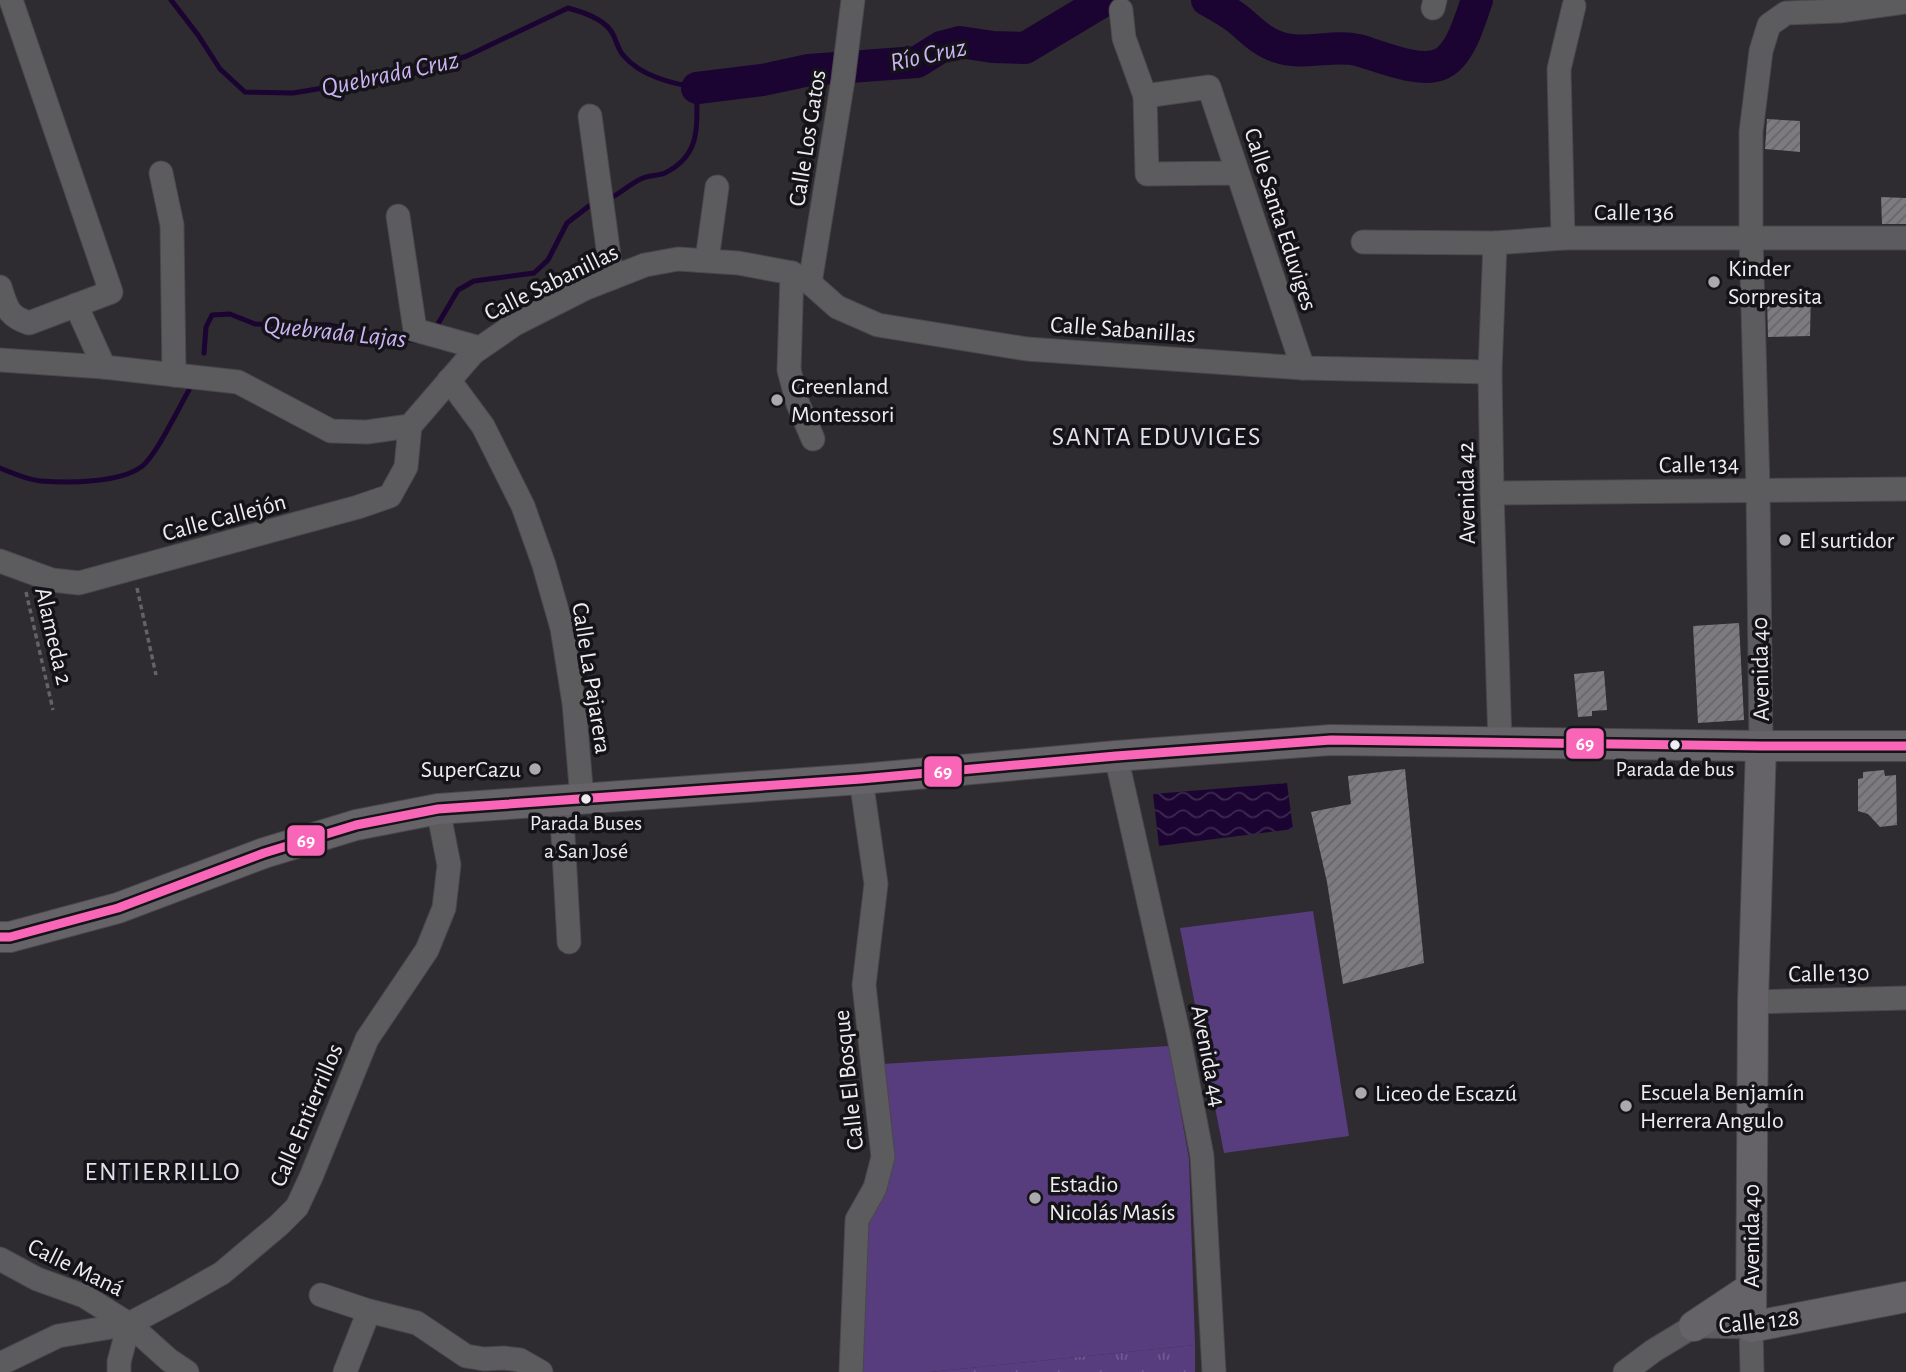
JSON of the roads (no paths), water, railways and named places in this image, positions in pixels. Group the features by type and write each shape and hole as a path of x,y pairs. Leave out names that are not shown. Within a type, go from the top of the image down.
{"main road":[{"path":"0,937 10,937 118,908 264,853 356,825 438,809 861,779 1331,740 1906,746"},
{"name":"Avenida 40","path":"1751,1326 1753,1002 1761,746"},
{"path":"1694,1326 1751,1288"},
{"name":"Calle 128","path":"1751,1326 1906,1297"}],"street":[{"path":"0,286 8,310 17,319 29,323 111,292 11,0"},
{"name":"Calle Los Gatos","path":"813,439 798,404 789,370 801,278 843,80 853,0"},
{"name":"Avenida 40","path":"1761,746 1751,132 1761,51 1769,25 1786,13 1839,11 1902,2"},
{"path":"1563,238 1559,69 1574,6"},
{"path":"1121,10 1124,38 1145,96 1147,174 1237,173"},
{"name":"Calle Santa Eduviges","path":"1145,96 1209,87 1303,368"},
{"path":"590,116 612,278"},
{"path":"161,173 172,225 174,375"},
{"path":"707,260 717,187"},
{"path":"398,216 415,330 480,348"},
{"name":"Calle 136","path":"1363,242 1495,243 1563,238 1906,238"},
{"name":"Avenida 42","path":"1495,243 1490,372 1500,742"},
{"name":"Calle Sabanillas","path":"410,426 473,353 515,324 586,288 645,265 678,259 707,260 801,278 837,307 878,325 1027,349 1303,368 1490,372"},
{"path":"76,305 104,367"},
{"path":"0,360 104,367 238,383 331,431 368,432 410,426"},
{"name":"Calle La Pajarera","path":"449,380 483,426 523,506 544,565 564,640 574,703 569,942"},
{"name":"Calle Callejón","path":"11,565 52,580 79,583 305,523 390,496 406,467 410,426"},
{"name":"Calle 134","path":"1492,493 1906,489"},
{"name":"Avenida 44","path":"1116,756 1178,1032 1202,1156 1213,1372"},
{"name":"Calle El Bosque","path":"851,1372 857,1220 876,1188 883,1157 864,985 876,884 861,779"},
{"name":"Calle Entierrillos","path":"0,1364 58,1336 129,1324 222,1273 279,1225 296,1207 311,1177 367,1039 427,950 444,908 449,865 438,809"},
{"name":"Calle 130","path":"1753,1002 1906,998"},
{"name":"Calle Maná","path":"0,1259 37,1279 84,1296 129,1324 169,1360 187,1372"},
{"path":"321,1296 417,1322 466,1356 520,1360 540,1372"},
{"path":"345,1372 369,1311"},
{"path":"119,1372 129,1324"},
{"name":"Calle 128","path":"1625,1372 1651,1362 1694,1326 1751,1326"},
{"name":"Avenida 40","path":"1751,1326 1752,1372"}],"water":[{"path":"1287,783 1293,829 1159,846 1153,794"}],"waterway":[{"name":"Quebrada Cruz","path":"171,0 220,69 245,92 293,93 415,73 467,56 568,8 591,16 607,26 623,55 638,68 667,81 697,88 695,137 686,157 665,173 643,178 606,200"},
{"name":"Río Cruz","path":"697,88 762,80 809,70 917,62 941,47 960,42 1025,48 1105,0"},
{"name":"Río Cruz","path":"1207,0 1235,17 1262,39 1278,47 1298,50 1358,50 1422,67 1441,64 1454,53 1464,36 1477,0"},
{"name":"Quebrada Lajas","path":"435,329 458,290 474,281 534,273 548,260 567,223 597,203"},
{"name":"Quebrada Lajas","path":"204,353 206,327 212,315 230,314 255,324 329,325 417,341"},
{"name":"Quebrada Lajas","path":"0,468 31,479 52,482 93,481 131,472 141,467 153,454 189,390"}],"place":[{"name":"Kinder Sorpresita","path":"1714,282"},
{"name":"Greenland Montessori","path":"777,400"},
{"name":"El surtidor","path":"1785,540"},
{"name":"Parada de bus","path":"1675,745"},
{"name":"SuperCazu","path":"535,769"},
{"name":"Parada Buses a San José","path":"586,799"},
{"name":"Liceo de Escazú","path":"1361,1093"},
{"name":"Escuela Benjamín Herrera Angulo","path":"1626,1106"},
{"name":"Estadio Nicolás Masís","path":"1035,1198"}],"district":[{"name":"SANTA EDUVIGES","path":"1157,436"},
{"name":"ENTIERRILLO","path":"163,1171"}]}
